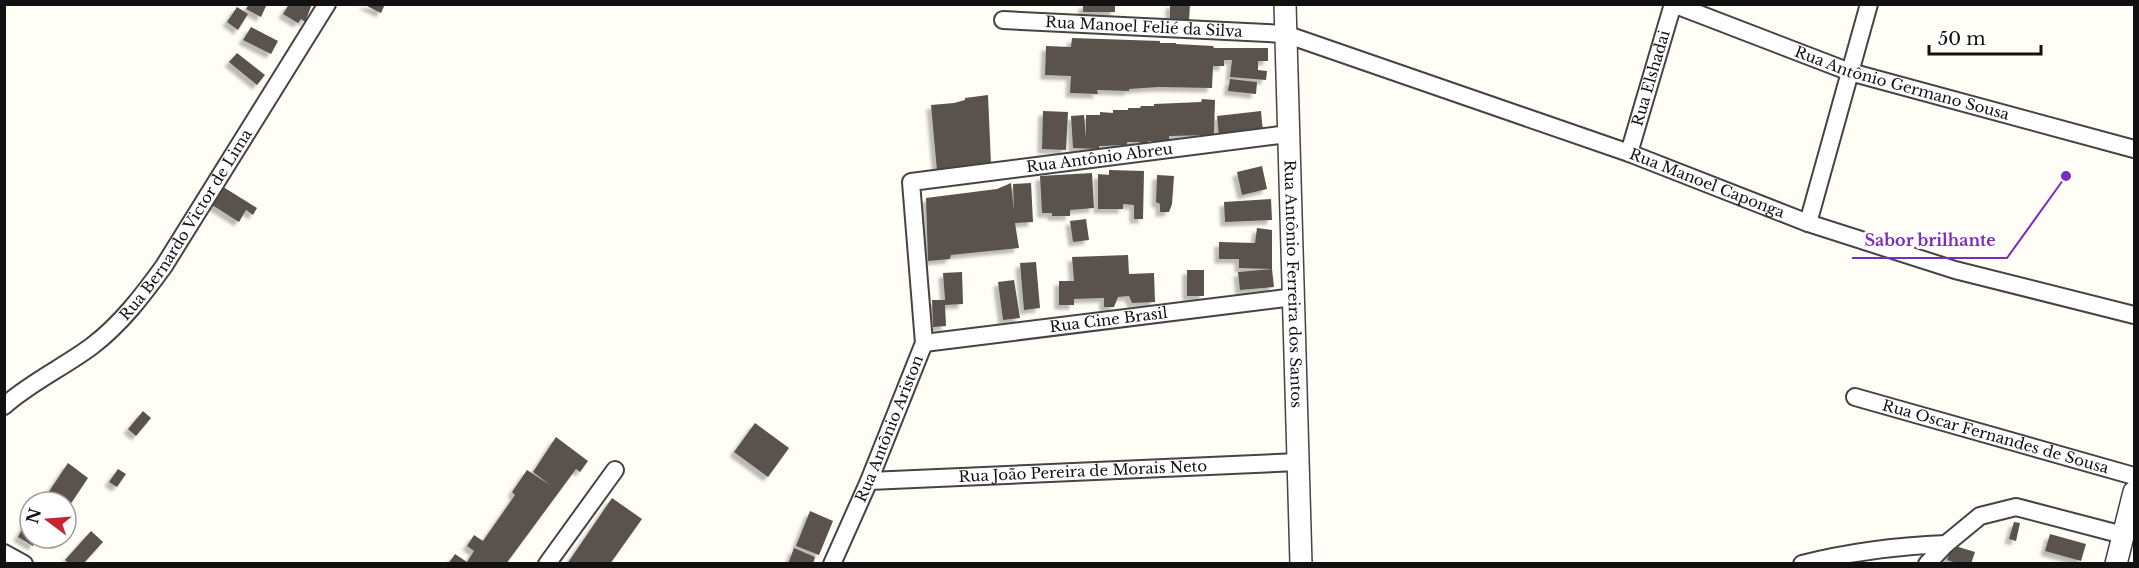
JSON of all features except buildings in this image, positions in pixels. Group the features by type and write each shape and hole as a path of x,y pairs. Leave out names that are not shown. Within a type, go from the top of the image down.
{"street":[{"name":"Rua Bernardo Victor de Lima","path":"4,406 17,394 94,345 145,294 327,4"},
{"name":"Rua Antônio Ferreira dos Santos","path":"1285,4 1301,564"},
{"name":"Rua Antônio Germano Sousa","path":"1673,4 1850,72 2134,149"},
{"name":"Rua Elshadai","path":"1629,153 1673,4"},
{"path":"1808,223 1869,4"},
{"name":"Rua Manoel Felié da Silva","path":"1004,20 1285,34"},
{"name":"Rua Manoel Caponga","path":"1285,34 1629,153 1808,223 1954,270 2134,315"},
{"name":"Rua Antônio Abreu","path":"911,182 1288,134"},
{"name":"Rua Antônio Ariston","path":"832,564 869,481 924,343 911,182"},
{"name":"Rua Cine Brasil","path":"924,343 1294,297"},
{"name":"Rua Oscar Fernandes de Sousa","path":"1855,397 2134,476"},
{"name":"Rua João Pereira de Morais Neto","path":"869,481 1298,462"},
{"path":"547,564 615,470"},
{"path":"2116,564 2134,492"},
{"path":"1927,564 1946,544 1980,516 2016,507 2123,535"},
{"path":"1802,564 1861,552 1905,546 1946,544"},
{"path":"4,553 24,564"}],"place":[{"name":"Sabor brilhante","path":"2066,176"}]}
